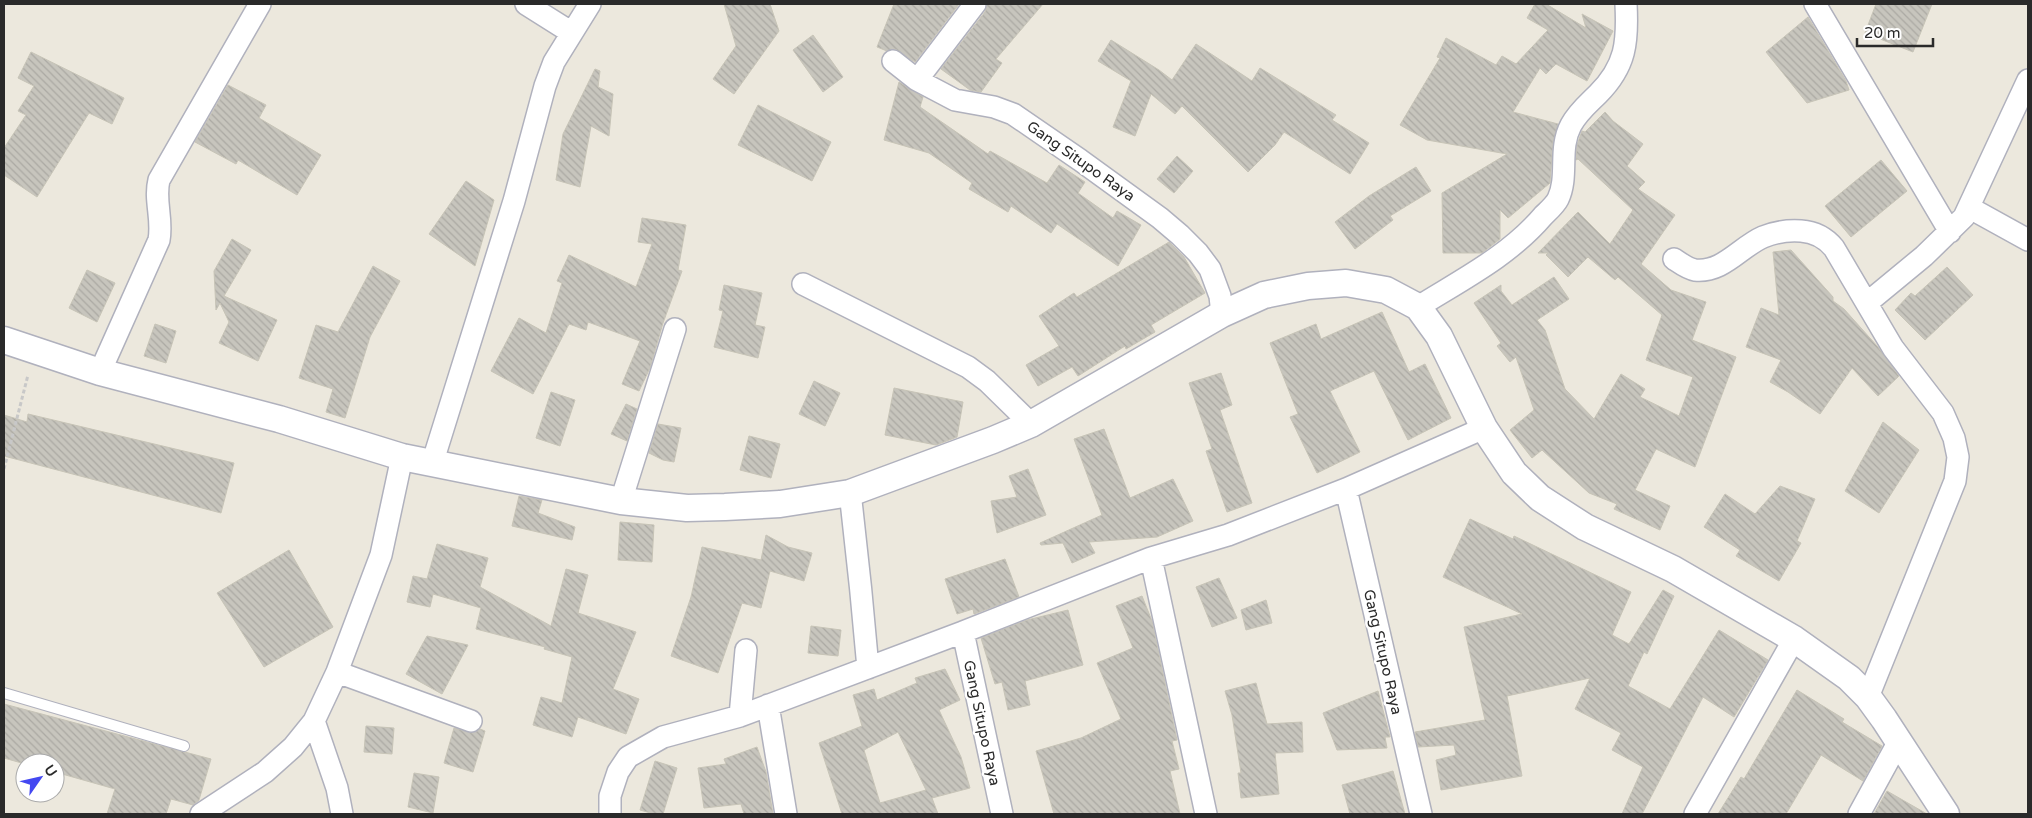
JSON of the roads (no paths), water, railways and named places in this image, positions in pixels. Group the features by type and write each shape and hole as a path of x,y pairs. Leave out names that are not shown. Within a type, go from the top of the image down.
{"street":[{"path":"100,372 159,240 162,228 156,191 159,180 260,4"},
{"path":"526,4 572,33"},
{"path":"432,464 514,201 545,86 554,62 590,4"},
{"path":"917,80 975,4"},
{"path":"1418,307 1514,246 1529,233 1557,200 1564,183 1564,144 1570,126 1580,110 1614,76 1624,52 1627,29 1626,4"},
{"path":"1815,4 1950,232"},
{"name":"Gang Situpo Raya","path":"893,61 917,80 955,100 994,107 1013,114 1160,218 1198,252 1210,269 1220,296 1222,314"},
{"path":"1867,303 1950,232 1964,217 1970,208 2028,80"},
{"path":"1970,208 2028,240"},
{"path":"1674,260 1693,270 1714,268 1761,238 1776,232 1811,233 1827,240 1834,248 1893,348 1943,413 1954,438 1958,457 1955,481 1868,697"},
{"path":"4,340 100,372 279,419 402,457 432,464 621,501 687,508 725,508 780,504 850,493 1032,424 1222,314 1264,295 1308,286 1346,283 1386,290 1418,307 1440,336 1484,428 1514,473 1540,498 1584,527 1673,569 1794,639 1849,678 1868,697 1946,814"},
{"path":"803,284 968,367 987,381 1032,424"},
{"path":"621,501 675,329"},
{"path":"610,814 610,796 618,772 628,757 663,737 740,716 963,632 1151,558 1228,535 1346,489 1484,428"},
{"path":"201,814 265,772 293,747 314,721 336,672 381,555 402,457"},
{"name":"Gang Situpo Raya","path":"1346,489 1421,814"},
{"path":"850,493 864,614 868,668"},
{"path":"1151,558 1206,814"},
{"name":"Gang Situpo Raya","path":"963,632 1002,814"},
{"path":"1695,814 1794,639"},
{"path":"740,716 746,650"},
{"path":"336,672 471,721"},
{"path":"768,705 786,814"},
{"path":"314,721 337,788 342,814"},
{"path":"1859,814 1898,740"}],"lane":[{"path":"4,693 184,746"}]}
